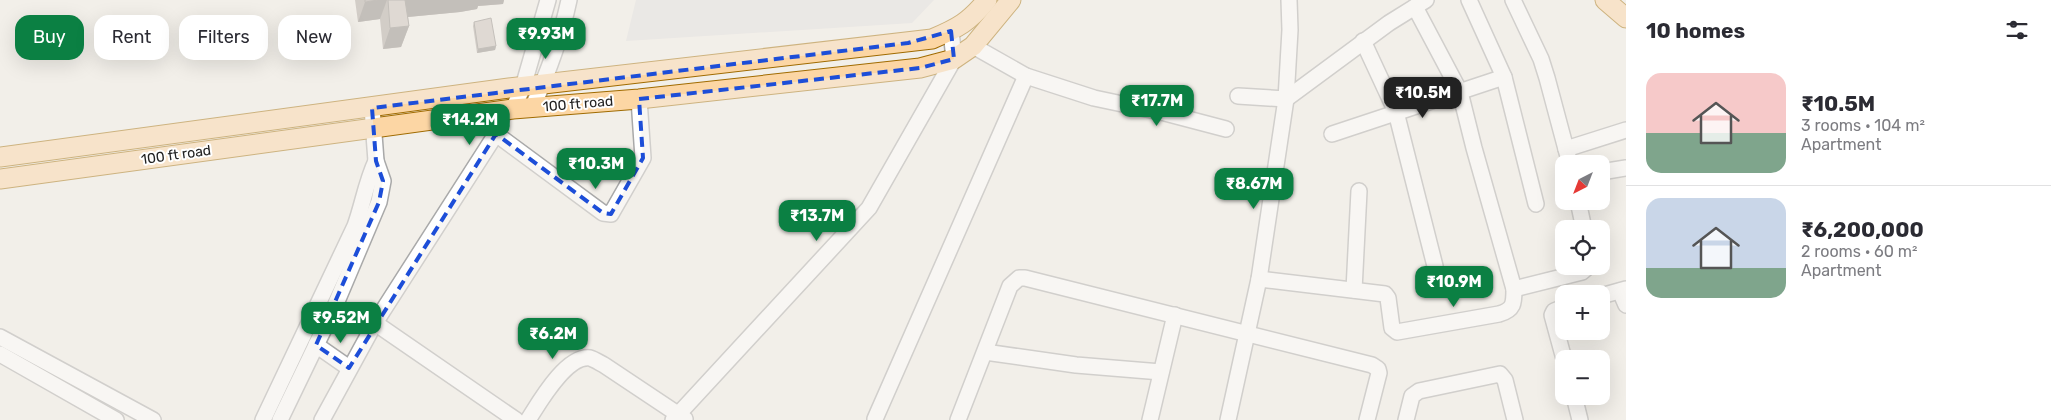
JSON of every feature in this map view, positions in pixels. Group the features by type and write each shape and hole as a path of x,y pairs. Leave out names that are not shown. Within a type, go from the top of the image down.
{"main road":[{"name":"100 ft road","path":"0,157 522,87 908,43 932,39 951,31 973,17 987,0"},
{"name":"100 ft road","path":"0,179 509,110 639,99 920,68 954,59 973,46 1011,0"},
{"path":"1604,0 1626,18"}],"street":[{"path":"322,420 375,323 496,134 522,87 548,0"},
{"path":"532,108 563,27 570,0"},
{"path":"1228,420 1258,279 1286,99 1290,30 1289,0"},
{"path":"1469,0 1504,77 1536,204"},
{"path":"1513,0 1541,59 1568,155"},
{"path":"1238,96 1286,99 1363,41 1420,3 1460,92 1514,290 1514,303 1507,312 1397,332 1392,328 1387,296 1354,290 1258,279"},
{"path":"528,420 561,374 573,362 590,358 604,365 679,418 869,208 954,59 951,31"},
{"path":"1363,41 1396,112 1435,266"},
{"path":"973,46 1026,76 1094,98 1165,113 1226,129"},
{"path":"875,419 1026,76"},
{"path":"1332,134 1504,77"},
{"path":"496,134 603,213 612,214 642,158 639,99"},
{"path":"280,420 335,306 379,202 383,181 376,161 372,108"},
{"path":"1566,149 1626,130"},
{"path":"262,420 355,226 368,179 376,161"},
{"path":"1610,171 1626,168"},
{"path":"1354,290 1359,190"},
{"path":"1514,290 1571,275"},
{"path":"958,420 1010,286 1019,278 1372,365 1378,369 1379,373 1367,420"},
{"path":"1610,294 1623,290 1626,306"},
{"path":"1555,311 1552,315 1555,326"},
{"path":"1150,420 1175,315"},
{"path":"375,323 516,420"},
{"path":"316,345 349,368"},
{"path":"3,349 116,420"},
{"path":"3,349 153,420"},
{"path":"985,352 1076,366 1161,372"},
{"path":"1406,420 1412,396 1419,391 1500,374 1505,380 1515,420"},
{"path":"1576,405 1580,420"}],"highlighted area":[{"path":"951,31 954,59 920,68 639,99 643,158 611,214 603,213 496,134 349,368 316,345 379,202 383,181 376,161 372,108 908,43"}],"shaded area":[{"path":"636,0 934,0 912,23 626,41"}],"building":[{"path":"388,0 405,0 409,26 390,28"},
{"path":"491,18 496,46 478,49 474,22"}]}
